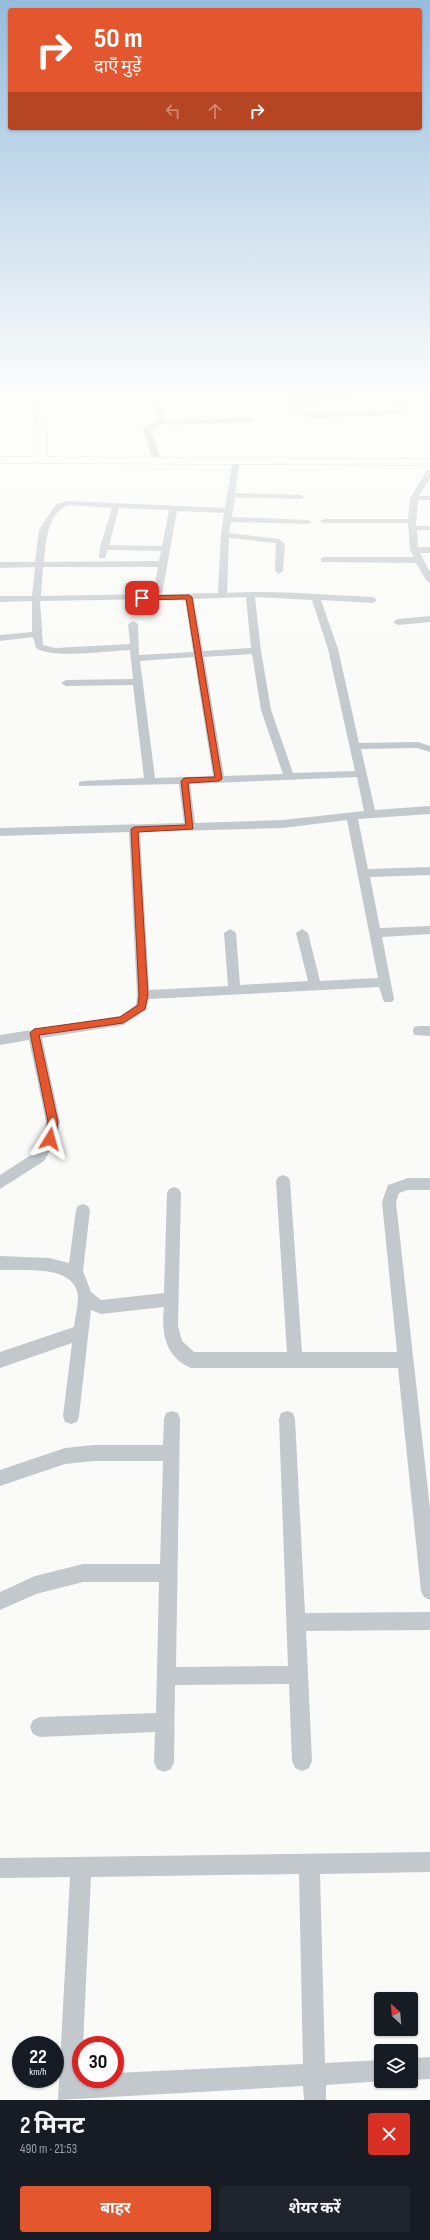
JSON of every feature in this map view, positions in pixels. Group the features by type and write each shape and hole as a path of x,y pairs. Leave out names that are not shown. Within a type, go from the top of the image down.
{"street":[{"path":"222,596 225,535 231,495 301,498"},
{"path":"416,495 414,498 412,525 414,550 430,580"},
{"path":"414,498 430,498"},
{"path":"134,647 45,650 39,646 37,634 36,599 43,530 59,506 68,503 174,508 228,515 308,522"},
{"path":"100,564 116,506"},
{"path":"157,598 174,508"},
{"path":"324,521 412,525 430,528"},
{"path":"225,535 279,541 281,544 279,571"},
{"path":"104,547 166,549"},
{"path":"414,550 430,550"},
{"path":"324,560 418,560"},
{"path":"0,565 163,564"},
{"path":"250,594 256,651 266,710 289,776"},
{"path":"0,599 157,598 250,594 374,600"},
{"path":"189,597 219,779"},
{"path":"316,597 334,649 370,814"},
{"path":"398,622 430,619"},
{"path":"133,624 135,658 150,782"},
{"path":"0,638 37,634"},
{"path":"135,658 256,651"},
{"path":"66,683 138,682"},
{"path":"356,746 418,745 430,749"},
{"path":"82,784 362,774"},
{"path":"184,781 190,827"},
{"path":"0,832 283,824 370,814 430,810"},
{"path":"352,816 388,999"},
{"path":"0,1040 34,1033 123,1020 142,1007 143,995 134,829"},
{"path":"364,873 430,871"},
{"path":"375,933 430,930"},
{"path":"230,933 234,990"},
{"path":"302,933 314,986"},
{"path":"143,995 384,982"},
{"path":"0,1183 39,1157 50,1139 53,1122 34,1033"},
{"path":"283,1182 295,1360"},
{"path":"430,1184 408,1184 393,1189 389,1202 430,1591"},
{"path":"174,1192 170,1338 178,1351 191,1360 405,1360"},
{"path":"75,1273 83,1210"},
{"path":"0,1263 61,1268 75,1273 80,1281 85,1297 91,1304 101,1307 172,1299"},
{"path":"71,1416 85,1297"},
{"path":"0,1360 81,1332"},
{"path":"164,1762 172,1419"},
{"path":"287,1419 302,1761"},
{"path":"0,1478 65,1456 94,1453 171,1453"},
{"path":"0,1601 35,1585 83,1573 169,1573"},
{"path":"296,1622 430,1621"},
{"path":"166,1676 298,1675"},
{"path":"40,1727 165,1722"},
{"path":"0,1868 430,1862"},
{"path":"308,1864 315,2100"},
{"path":"81,1868 70,2094 374,2070"},
{"path":"418,2069 430,2068"}],"route":[{"path":"50,1139 53,1122 34,1033 123,1020 142,1007 143,995 134,829 190,827 184,781 219,779 189,597 142,598"}]}
